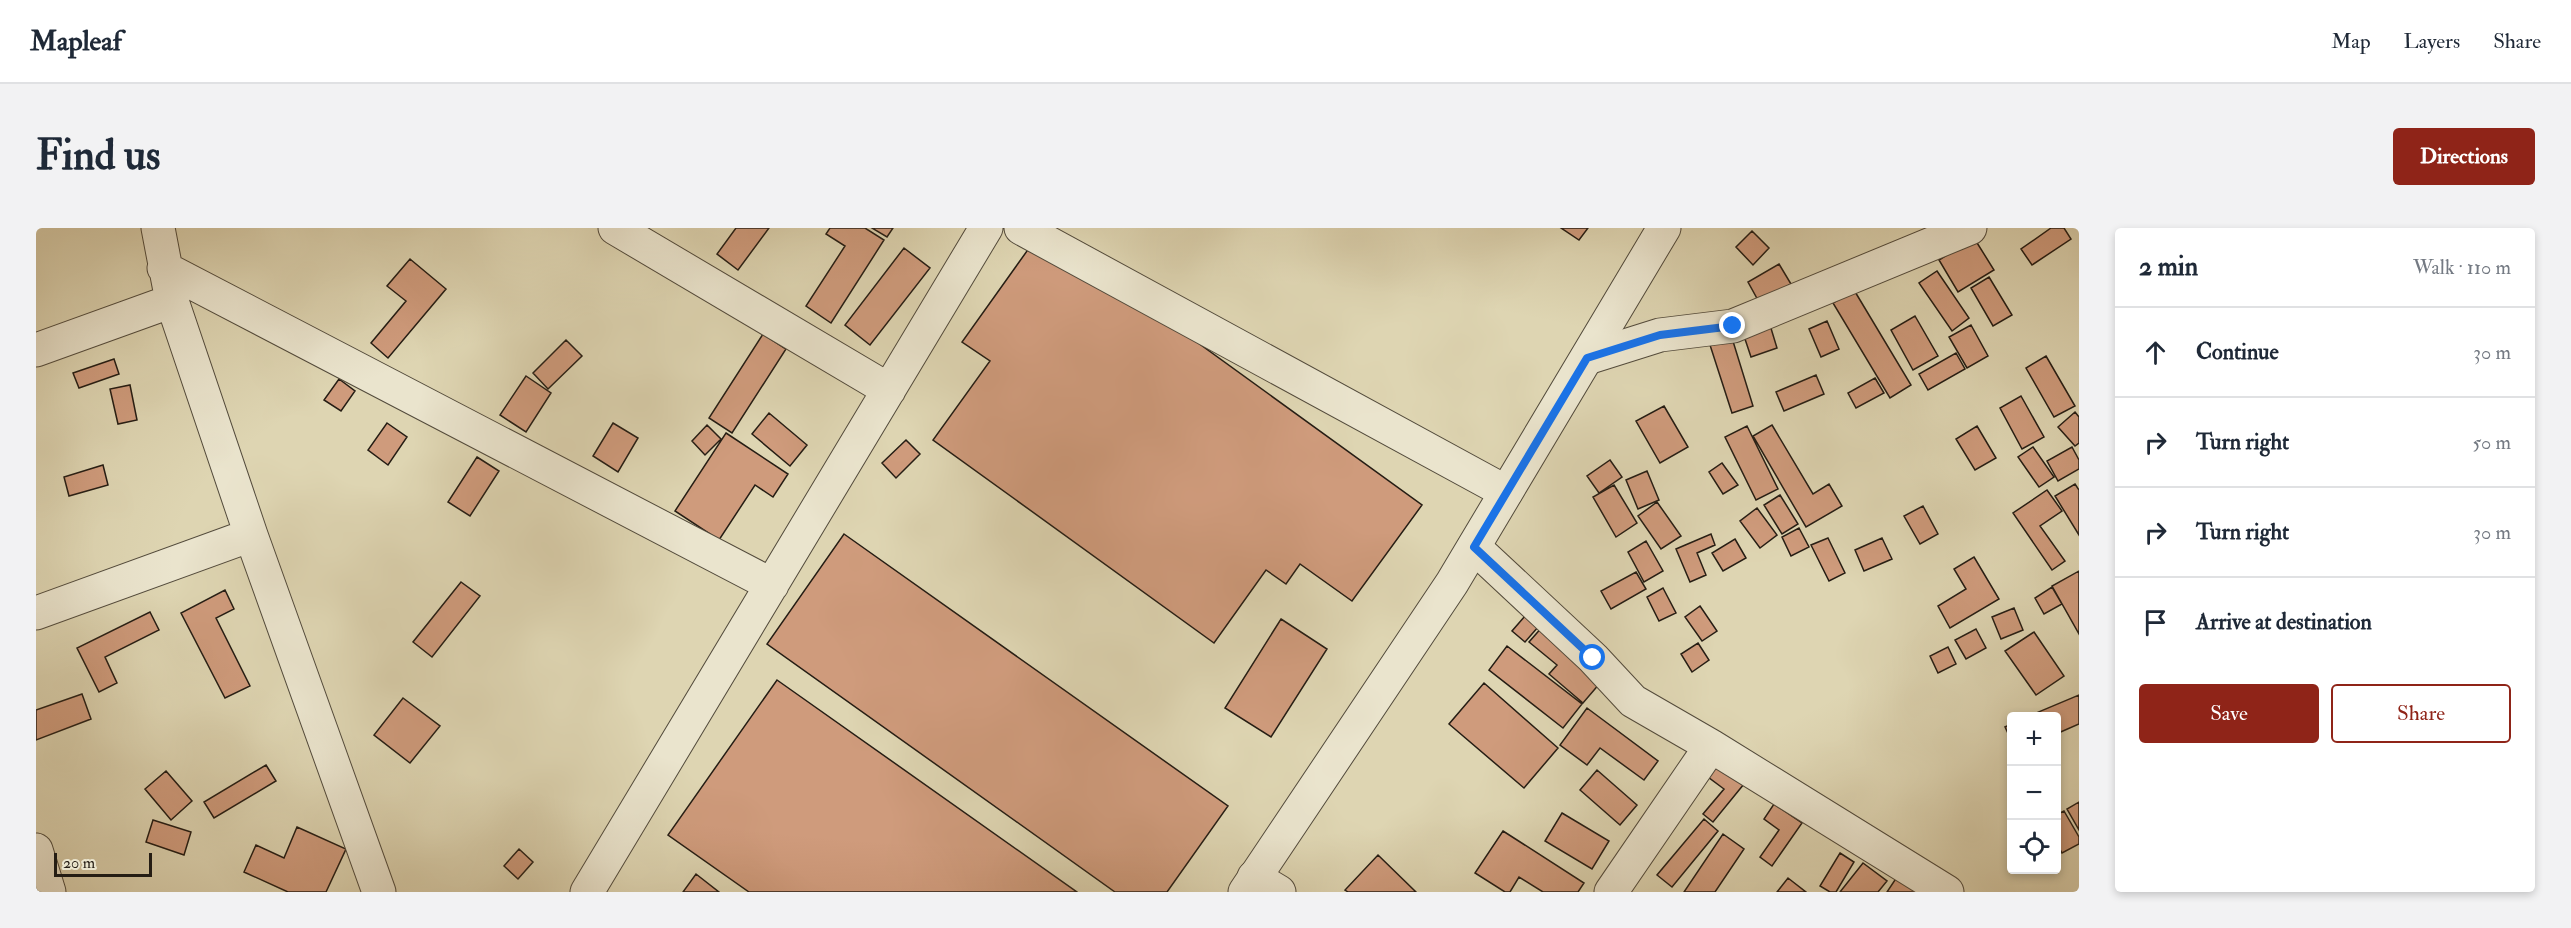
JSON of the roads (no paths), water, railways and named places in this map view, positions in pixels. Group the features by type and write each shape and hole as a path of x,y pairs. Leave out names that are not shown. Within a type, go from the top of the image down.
{"street":[{"path":"158,228 172,301 251,535 380,892"},
{"path":"615,228 889,390"},
{"path":"587,892 986,228"},
{"path":"1021,228 1506,492"},
{"path":"1259,887 1452,583 1664,228"},
{"path":"1587,358 1660,335 1733,326 1971,228"},
{"path":"164,268 772,585"},
{"path":"36,350 172,301"},
{"path":"36,614 251,535"},
{"path":"1474,547 1593,658 1633,701 1711,746 1947,892"},
{"path":"1611,892 1711,746"},
{"path":"36,850 49,892"}]}
